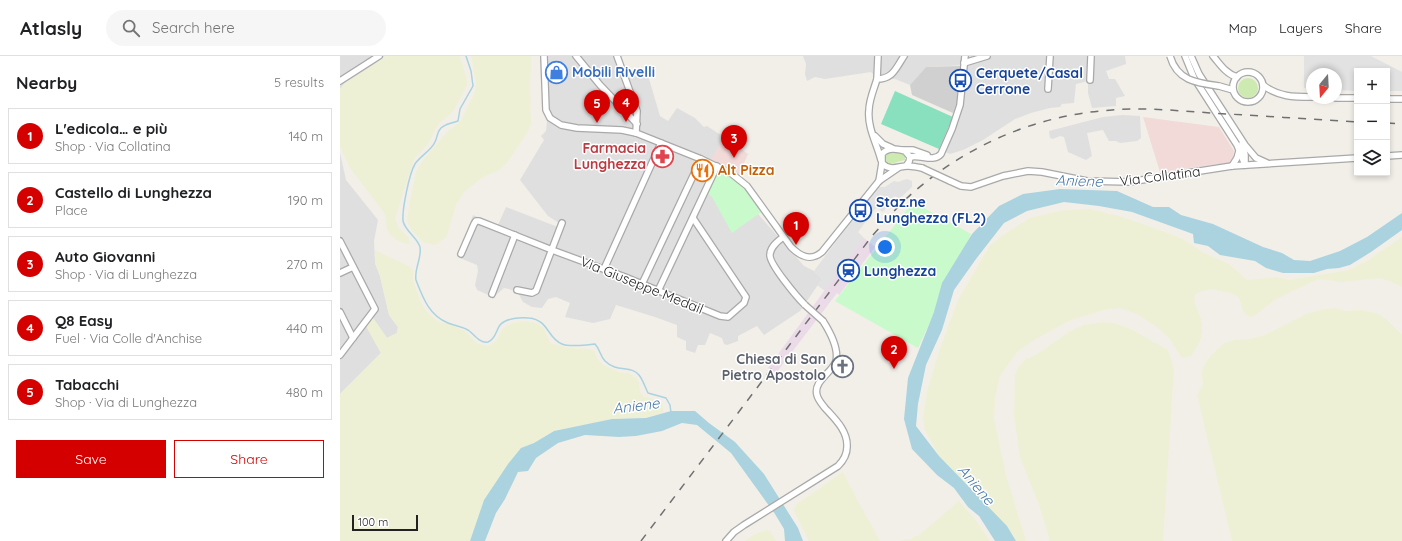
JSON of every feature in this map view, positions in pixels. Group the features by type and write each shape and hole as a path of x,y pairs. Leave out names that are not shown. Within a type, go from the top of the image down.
{"street":[{"path":"340,82 380,56"},
{"path":"544,56 546,110 548,116 554,122 571,128 619,130 636,133 701,159 733,174 744,183 783,237 800,255 808,257 816,256 824,249 879,181 898,168"},
{"path":"576,56 605,91 637,124"},
{"path":"617,56 636,108 636,133"},
{"path":"878,56 877,79 869,109 869,121 873,134 882,161 887,167 898,168 906,166 910,158"},
{"path":"877,79 891,76 904,56"},
{"path":"910,158 919,156 937,158 941,154 957,116 961,96 965,56"},
{"path":"964,63 987,56"},
{"path":"1048,89 1050,56"},
{"path":"1090,80 1091,56"},
{"path":"1170,56 1174,67 1179,73 1188,79 1233,90"},
{"path":"1185,56 1194,78 1239,149 1245,165"},
{"path":"1191,56 1199,74 1241,140 1255,156 1268,164"},
{"path":"1213,56 1227,72 1237,77"},
{"path":"1259,98 1262,94 1263,85 1261,80 1252,73 1242,74 1237,77 1234,81 1233,90 1242,101 1251,102 1276,93"},
{"path":"1263,85 1276,93 1291,97 1306,97"},
{"path":"1342,98 1354,98"},
{"path":"1390,99 1402,99"},
{"path":"873,134 883,144 892,149"},
{"path":"1241,140 1245,153 1245,165"},
{"path":"604,269 661,143"},
{"path":"1232,166 1238,158 1239,149"},
{"path":"879,181 883,152 887,150 916,150 932,158"},
{"path":"902,150 906,151 910,158"},
{"path":"1390,156 1402,154"},
{"name":"Via Collatina","path":"910,158 922,168 961,186 971,187 1003,176 1028,171 1042,172 1087,181 1129,182 1232,166 1354,158"},
{"path":"642,284 701,159"},
{"path":"658,291 717,166"},
{"name":"Via Collatina","path":"906,166 922,168"},
{"name":"Via Giuseppe Medail","path":"461,254 474,224 477,221 604,269 723,317 731,315 745,302 745,296 693,218"},
{"path":"517,290 533,293 536,291 562,223"},
{"path":"492,294 515,235"},
{"path":"726,541 739,528 838,466 844,458 847,450 846,438 842,429 819,401 816,394 818,385 834,366 836,356 835,345 823,321 805,305 770,260 770,254 773,246 783,237"},
{"path":"340,240 375,309 340,355"},
{"path":"340,274 353,267"},
{"path":"340,312 353,338"}],"shaded area":[{"path":"340,56 385,56 370,68 345,83 340,89"},
{"path":"540,56 623,56 620,57 628,78 647,72 660,116 668,121 677,108 695,118 704,127 707,126 724,137 711,161 804,266 814,271 822,279 800,311 764,335 757,326 738,336 738,341 727,345 724,344 722,338 710,333 705,345 698,345 695,353 686,350 686,341 677,337 677,325 616,305 610,319 593,323 565,317 570,303 556,297 548,299 542,308 532,307 523,302 518,293 509,289 504,288 496,295 491,296 477,290 475,285 478,271 477,265 460,258 459,254 473,215 498,225 506,207 558,227 559,223 548,216 520,180 544,140 541,136 546,131 547,121"},
{"path":"803,56 1125,56 1126,64 1106,71 1109,79 1115,79 1125,96 1116,98 1116,106 1092,108 1088,93 1088,81 1076,84 1074,103 1062,104 1060,107 1031,113 1015,119 983,140 963,150 950,154 945,152 962,107 967,65 926,67 910,85 895,79 886,79 879,84 873,80 874,75 871,72 825,79 815,77 807,81 805,74 806,64"},
{"path":"1304,56 1371,56 1402,72 1402,91 1390,91 1390,68 1354,68 1354,91 1342,90 1342,68 1306,68 1306,88 1304,88"},
{"path":"960,66 957,102 953,113 912,95 910,85 926,67"},
{"path":"1122,115 1140,116 1141,138 1137,141 1120,143 1116,141 1109,141 1103,130 1087,133 1092,156 1086,160 1068,152 1064,137 1060,136 1053,139 1050,138 1049,131 1103,117"},
{"path":"1143,117 1219,127 1234,151 1232,161 1228,164 1160,172"},
{"path":"724,137 748,154 739,175 711,160"},
{"path":"340,153 346,180 378,220 374,241 375,263 380,276 389,315 398,327 397,333 387,338 373,318 366,326 381,353 340,394"},
{"path":"907,179 912,181 912,187 899,199 895,196 883,212 877,208 875,209 858,232 864,238 825,291 817,285 822,279 814,271 850,223 866,209 869,199 878,187 885,187 894,181 898,182"},
{"path":"864,238 875,247 839,295 837,293 776,373 768,368 849,257"}],"green space":[{"path":"387,56 460,56 467,80 467,85 455,108 451,114 439,123 428,144 415,158 412,165 395,219 399,228 409,238 410,243 407,244 397,240 389,234 385,215 350,168 340,146 340,89 345,83"},
{"path":"471,56 531,56 531,124 527,133 506,164 499,170 480,179 464,192 456,205 447,236 435,245 423,242 413,232 408,223 407,218 411,196 416,171 424,159 448,131 460,122 474,94 476,84"},
{"path":"1248,78 1255,81 1258,88 1255,95 1248,98 1241,95 1238,88 1241,81"},
{"path":"895,91 953,117 939,149 881,124"},
{"path":"891,152 903,154 905,160 890,164 887,163 885,157"},
{"path":"718,169 729,174 745,186 763,211 732,233 712,197 707,193"},
{"path":"913,202 971,234 918,348 835,301"},
{"path":"1089,209 1123,217 1181,238 1206,254 1229,264 1247,280 1276,277 1290,280 1349,270 1367,261 1402,237 1402,287 1380,278 1342,282 1318,279 1276,299 1254,316 1250,317 1243,311 1239,297 1231,293 1211,289 1199,292 1195,295 1194,301 1202,322 1202,334 1199,344 1191,356 1183,358 1170,339 1158,328 1137,314 1120,308 1107,309 1071,320 1034,340 1017,352 1000,376 995,398 994,419 1006,475 1026,541 1016,541 1007,526 939,456 925,430 923,418 927,391 939,351 958,300 990,245 1030,218 1064,210"},
{"path":"375,250 410,267 413,270 413,280 421,303 428,313 439,322 449,324 465,331 478,344 488,346 496,341 503,328 512,323 526,321 536,323 544,328 550,343 569,348 590,349 594,351 598,360 605,366 619,372 629,373 637,379 640,392 643,396 662,402 664,412 646,418 612,419 554,431 534,443 521,448 484,500 470,541 340,541 340,394 381,353 366,326 373,318 387,338 397,333 398,327 389,315 380,276 375,263"},
{"path":"1335,308 1345,311 1361,310 1376,313 1385,318 1402,335 1402,541 1232,541 1197,395 1202,387 1203,382 1201,373 1203,368 1208,359 1220,346 1225,343 1265,335 1306,314"},
{"path":"1103,322 1113,323 1131,329 1168,350 1174,369 1163,541 1050,541 1039,505 1020,457 1014,416 1015,375 1019,366 1026,359 1036,355 1067,333 1084,325"},
{"path":"843,472 880,541 809,541 794,509 797,504"},
{"path":"959,501 990,541 901,541 918,536"},
{"path":"767,530 771,532 776,541 745,541 753,535"}],"water":[{"path":"1060,189 1117,191 1153,207 1169,207 1181,215 1213,224 1263,247 1282,253 1294,260 1310,261 1340,251 1367,237 1402,213 1402,230 1350,265 1314,273 1283,273 1266,268 1255,261 1220,255 1208,246 1194,243 1193,234 1132,212 1099,206 1064,202 1027,211 1004,223 954,290 942,330 926,365 918,404 916,426 939,456 1007,526 1016,541 995,541 979,516 968,507 954,488 937,475 912,449 904,419 908,378 934,312 942,283 972,234 999,206 1023,194"},
{"path":"671,411 695,411 735,442 764,474 798,528 803,541 785,541 784,529 775,514 731,453 697,425 682,423 662,431 636,436 619,437 585,435 558,443 536,458 528,471 518,472 505,499 496,513 485,541 470,541 484,500 508,464 521,448 534,443 554,431 612,419 646,418"}],"waterway":[{"name":"Aniene","path":"466,56 471,71 473,86 460,109 458,121 442,127 433,145 415,164 410,176 405,201 403,216 404,225 420,247 416,280 431,311 441,320 468,330 482,342 491,341 500,325 506,321 514,318 526,318 536,319 544,326 553,338 562,344 573,346 595,344 603,359 610,365 636,372 642,379 648,393 666,398 670,405 671,413"}],"railway":[{"path":"641,541 872,236 907,198 929,179 952,163 1002,136 1028,126 1083,113 1112,110 1162,110 1354,122"},
{"path":"1390,123 1402,124"}],"place":[{"name":"Mobili Rivelli","path":"556,72"},
{"name":"Cerquete/Casal Cerrone","path":"961,81"},
{"name":"Q8 Easy","path":"626,122"},
{"name":"Tabacchi","path":"597,123"},
{"name":"Farmacia Lunghezza","path":"662,156"},
{"name":"Auto Giovanni","path":"734,158"},
{"name":"Alt Pizza","path":"703,170"},
{"name":"Staz.ne Lunghezza (FL2)","path":"860,210"},
{"name":"L'edicola… e più","path":"796,245"},
{"name":"Lunghezza","path":"848,271"},
{"name":"Chiesa di San Pietro Apostolo","path":"842,367"},
{"name":"Castello di Lunghezza","path":"894,369"}]}
